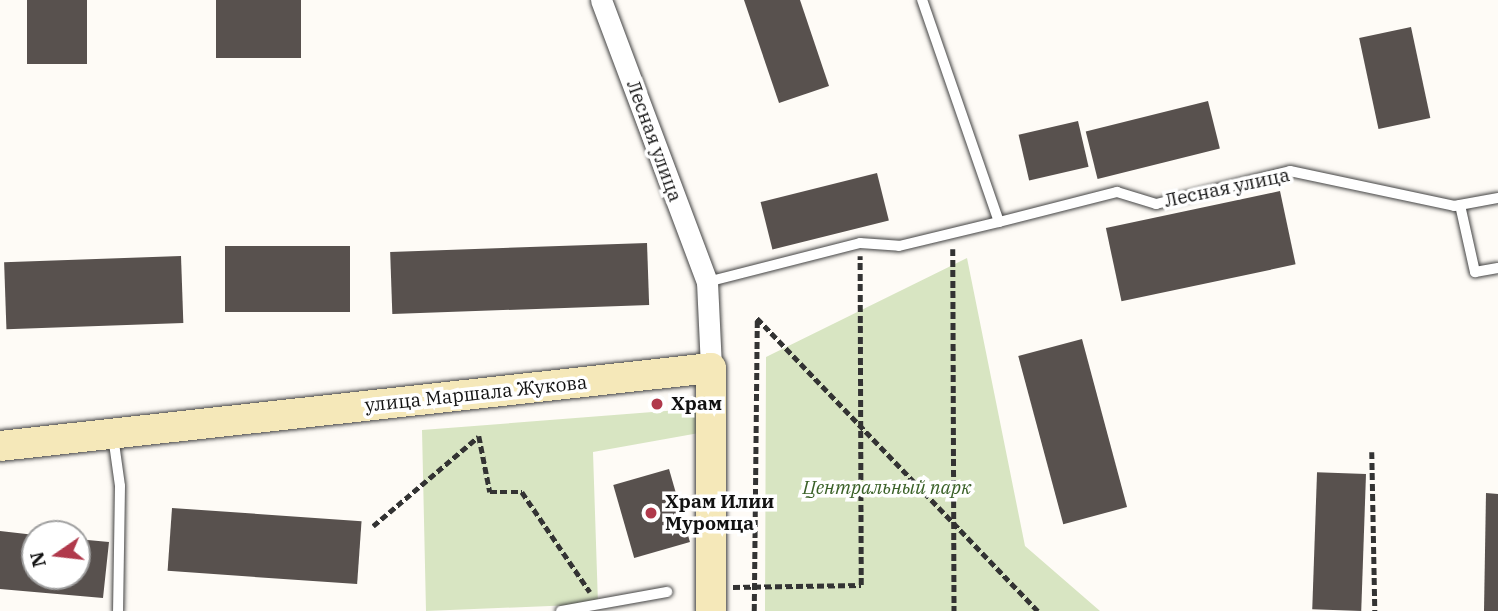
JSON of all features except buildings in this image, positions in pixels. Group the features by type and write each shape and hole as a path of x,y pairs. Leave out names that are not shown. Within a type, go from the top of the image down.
{"street":[{"name":"Лесная улица","path":"601,0 707,282 711,368"},
{"name":"улица Маршала Жукова","path":"0,446 711,368"},
{"path":"711,368 711,599"}],"lane":[{"path":"922,0 999,222"},
{"name":"Лесная улица","path":"707,282 860,243 899,246 1117,192 1156,204 1290,171 1460,205 1498,198"},
{"path":"1460,205 1475,272 1498,268"},
{"path":"112,434 120,486 118,611"},
{"path":"561,611 667,592"}],"path":[{"path":"953,234 954,611"},
{"path":"711,599 753,587 861,585 860,243"},
{"path":"754,611 757,318 1038,611"},
{"path":"373,526 479,436 490,492 522,492 598,604"},
{"path":"1372,452 1375,611"}],"green space":[{"name":"Центральный парк","path":"967,258 1025,546 1100,611 765,611 766,357"},
{"path":"704,408 699,433 593,452 598,604 426,611 422,430"}],"place":[{"name":"Храм","path":"657,404"},
{"name":"Храм Илии Муромца","path":"651,513"}]}
